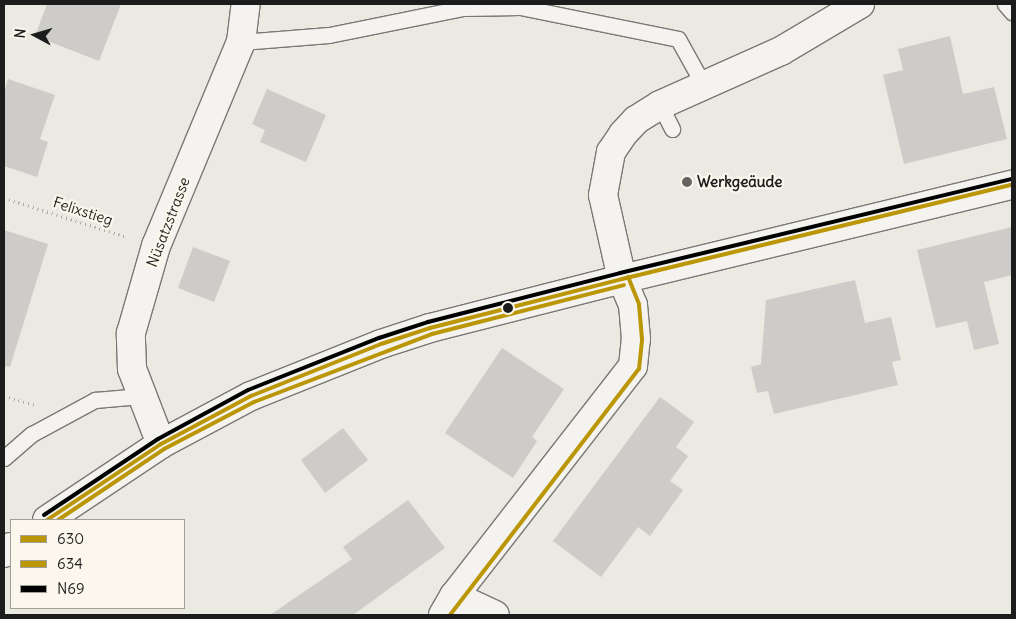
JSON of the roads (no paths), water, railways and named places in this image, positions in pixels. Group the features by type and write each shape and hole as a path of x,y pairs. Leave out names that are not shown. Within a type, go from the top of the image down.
{"street":[{"name":"Nüsatzstrasse","path":"161,444 132,369 130,333 156,246 241,42 246,4"},
{"path":"495,615 448,605 632,366 636,339 633,305 622,278 606,214 605,174 611,152 623,134 636,120 660,105 781,51 860,4"},
{"path":"48,519 161,444 251,396 381,344 430,328 622,278 1012,185"}],"lane":[{"path":"1004,4 1012,12"},
{"path":"241,42 329,35 463,8 520,7 678,39 704,86"},
{"path":"660,105 672,129"},
{"path":"4,458 32,434 95,400 141,396"}],"place":[{"name":"Werkgeäude","path":"687,182"}]}
